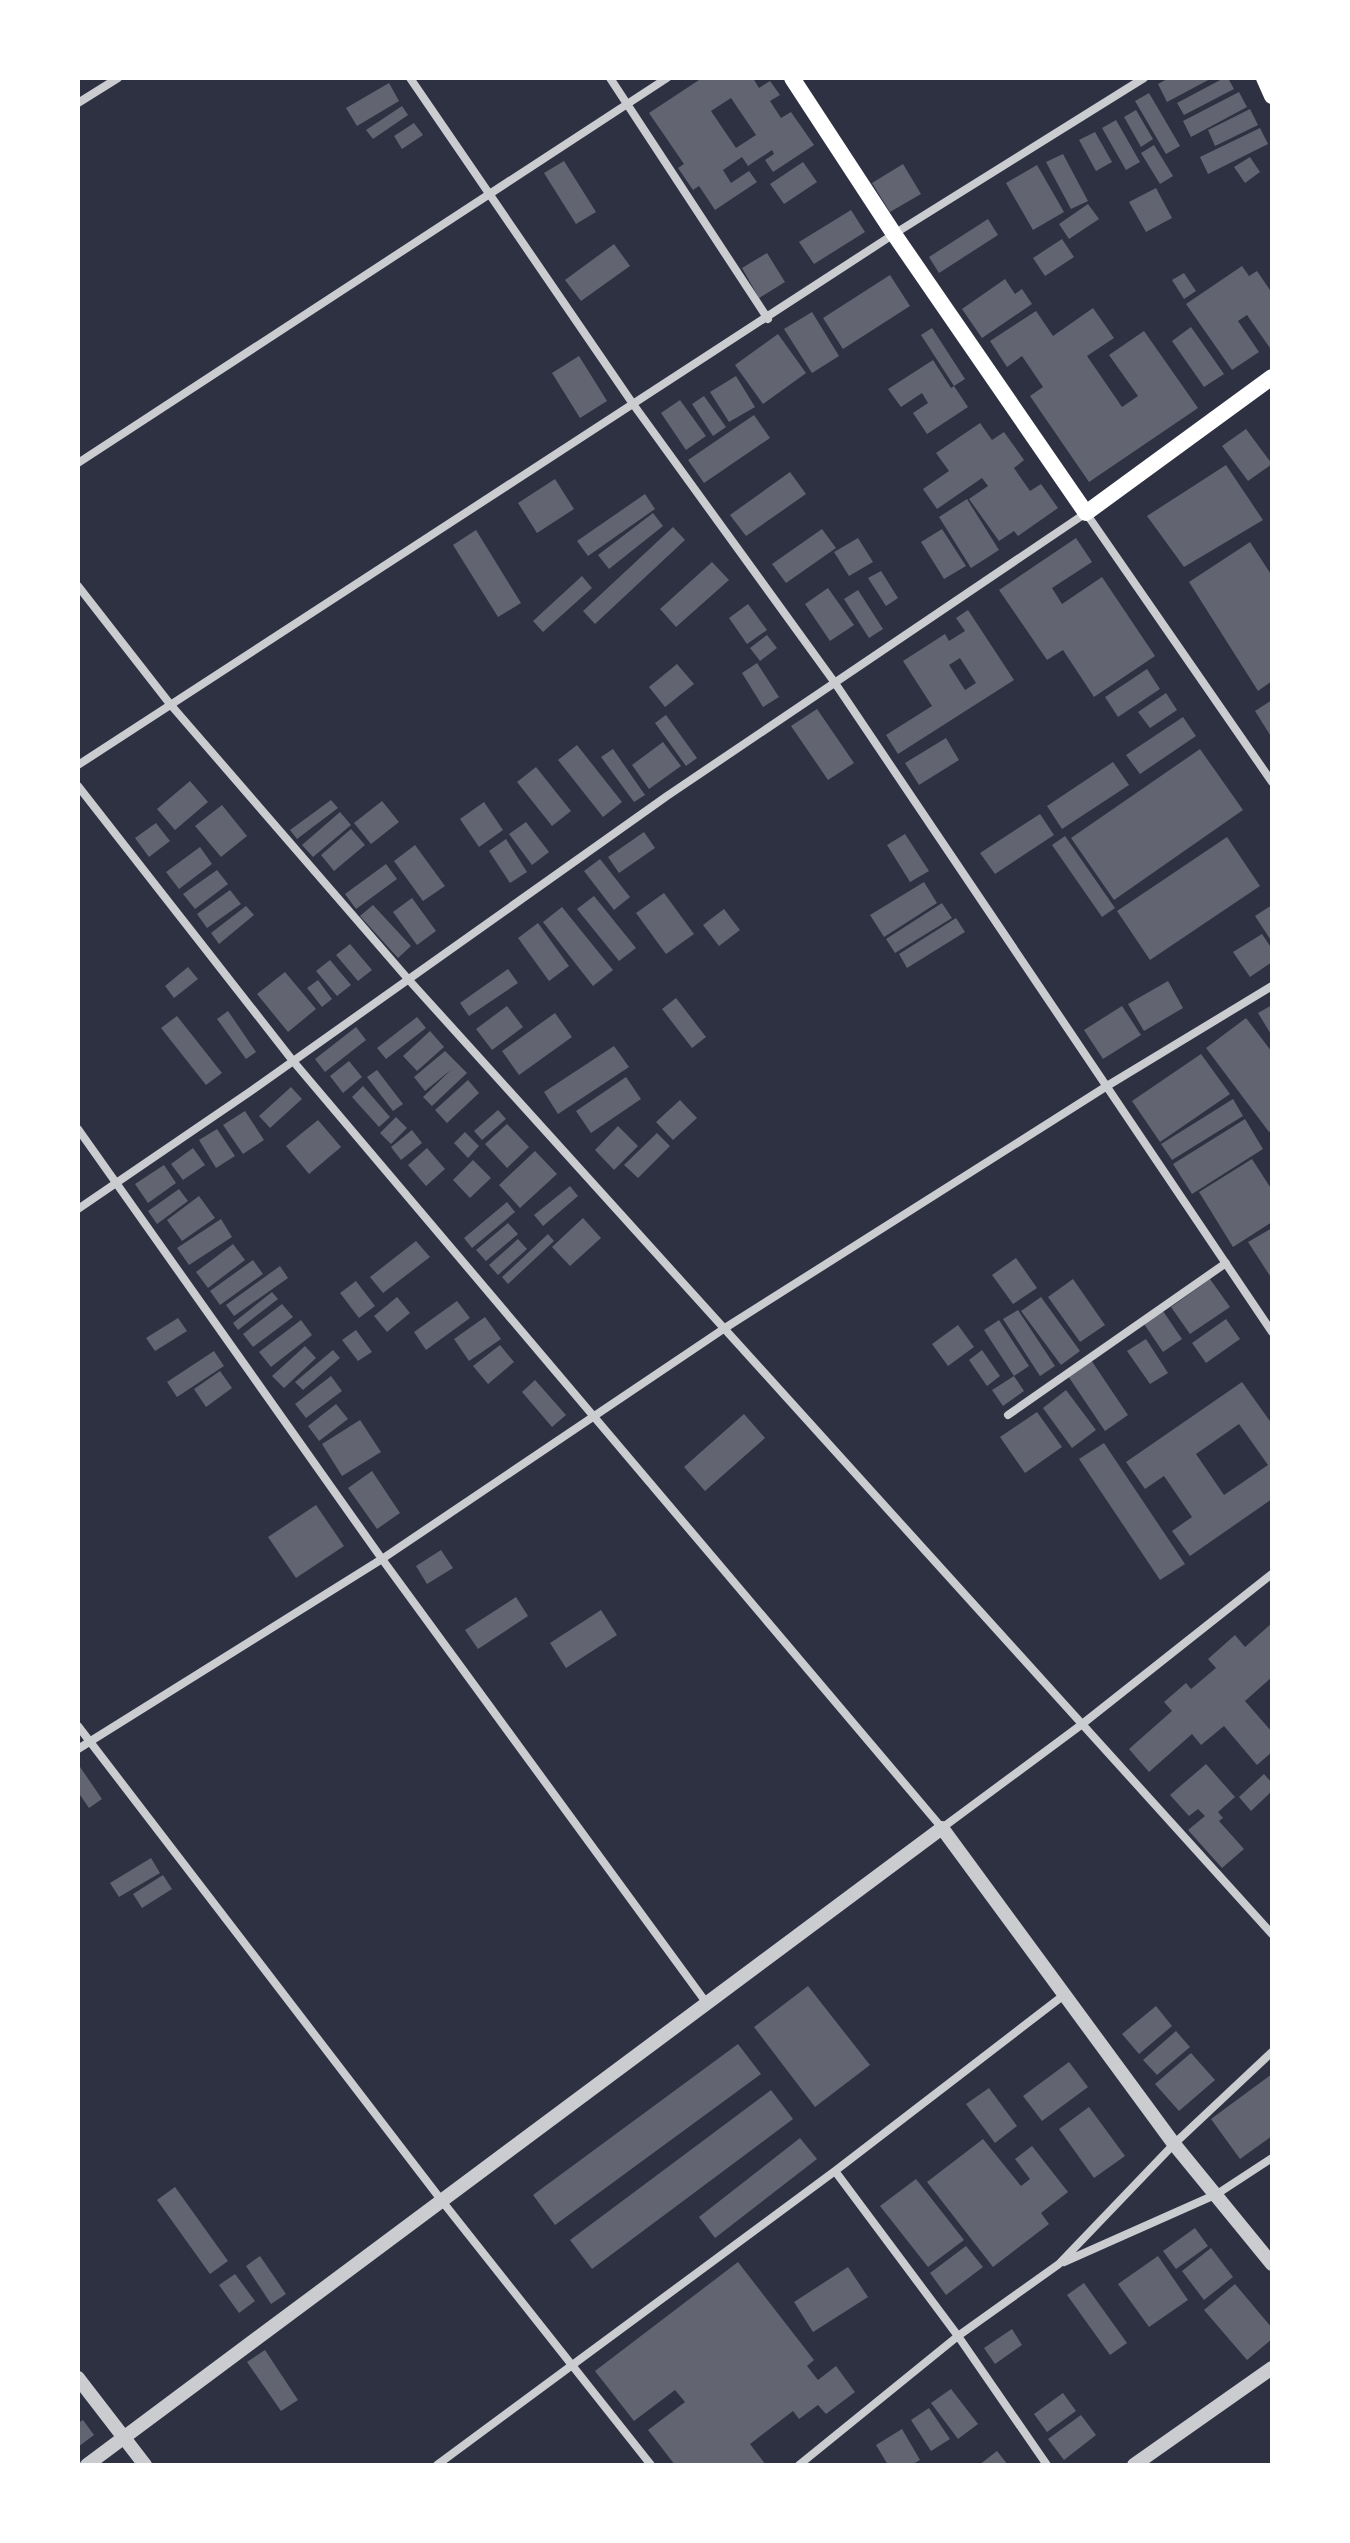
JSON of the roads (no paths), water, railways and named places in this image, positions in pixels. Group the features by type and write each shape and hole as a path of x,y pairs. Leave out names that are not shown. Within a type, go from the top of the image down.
{"main road":[{"path":"792,78 894,234 1086,513 1272,377"},
{"path":"1264,78 1272,96"}],"street":[{"path":"78,103 118,78"},
{"path":"410,78 633,404 835,683 1272,1332"},
{"path":"610,78 768,319"},
{"path":"78,463 488,192 667,78"},
{"path":"78,765 768,319 894,234 1144,78"},
{"path":"78,1209 667,796 1086,513 1272,782"},
{"path":"78,586 170,704 408,979 1272,1934"},
{"path":"78,786 293,1061 942,1828 1174,2144 1272,2264"},
{"path":"78,1749 382,1559 725,1328 1107,1086 1272,986"},
{"path":"78,1129 382,1559 708,2005"},
{"path":"1008,1415 1226,1263"},
{"path":"87,2465 106,2459 123,2438 1081,1725 1272,1574"},
{"path":"78,1726 442,2201 651,2465"},
{"path":"437,2465 835,2171 1064,1995"},
{"path":"799,2465 958,2336 1059,2264 1174,2144 1272,2052"},
{"path":"1059,2264 1217,2194 1272,2158"},
{"path":"835,2171 958,2336 1047,2465"},
{"path":"1134,2465 1272,2368"},
{"path":"78,2378 145,2465"}]}
